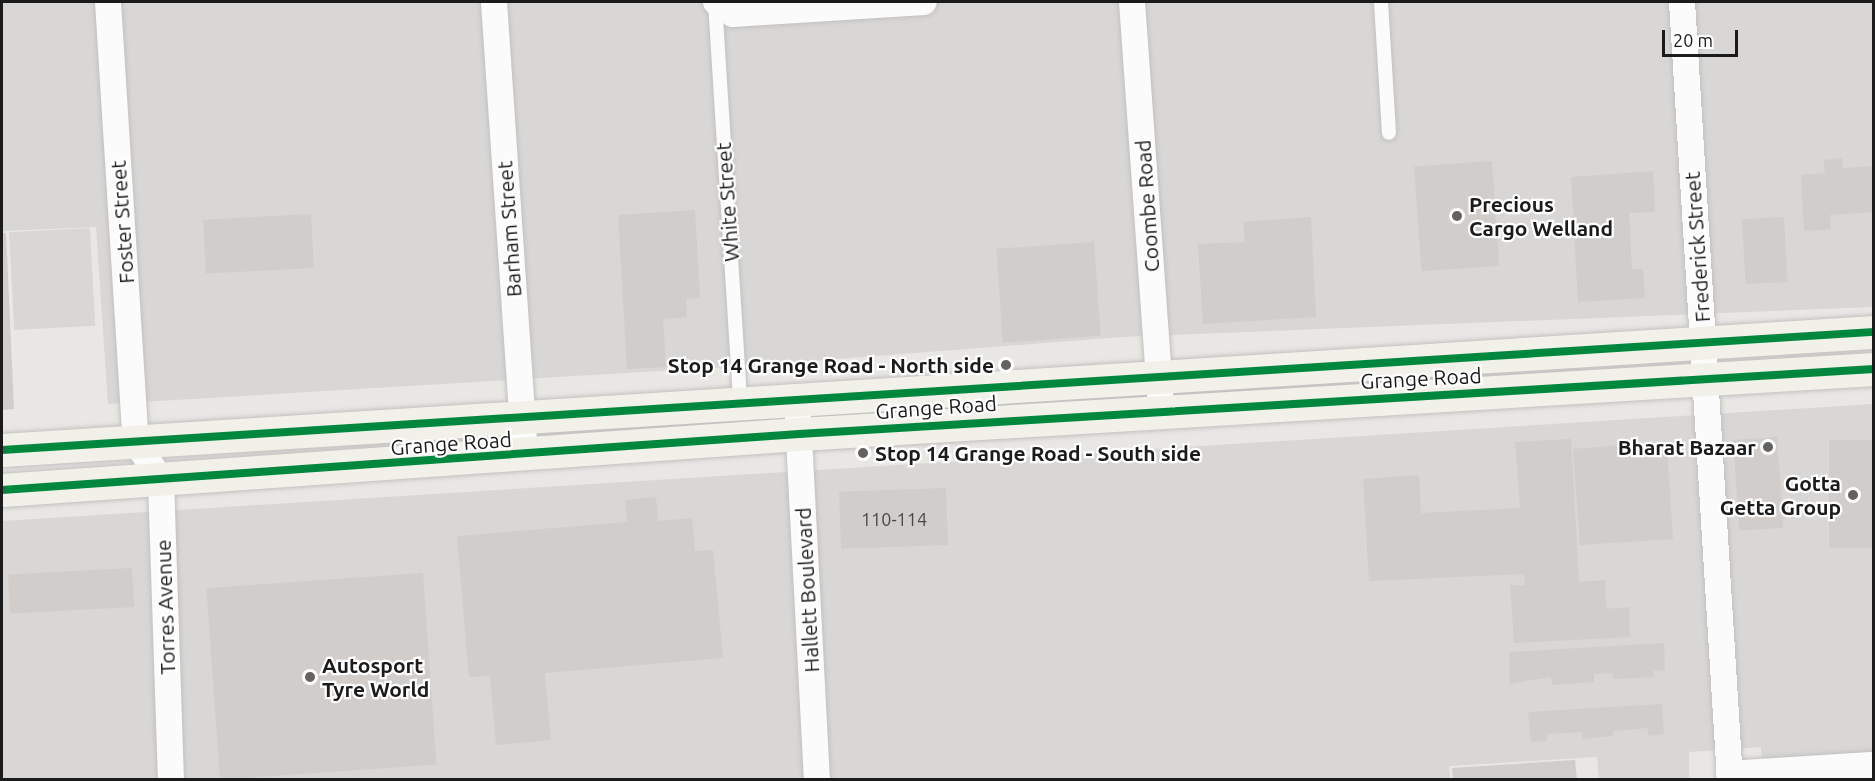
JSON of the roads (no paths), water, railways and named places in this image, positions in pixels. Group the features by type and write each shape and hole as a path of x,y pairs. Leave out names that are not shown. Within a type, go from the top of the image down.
{"main road":[{"name":"Grange Road","path":"2,450 1874,332"},
{"name":"Grange Road","path":"2,490 525,456 799,434 1874,369"}],"street":[{"name":"Foster Street","path":"108,2 136,442"},
{"name":"Barham Street","path":"494,2 525,456"},
{"path":"716,2 733,14 924,2"},
{"name":"Coombe Road","path":"1132,2 1161,411"},
{"name":"Frederick Street","path":"1682,2 1730,777"},
{"name":"Hallett Boulevard","path":"797,400 817,780"},
{"path":"136,442 161,480"},
{"name":"Torres Avenue","path":"161,480 171,780"},
{"path":"1730,777 1874,765"}],"lane":[{"name":"White Street","path":"716,2 740,403"},
{"path":"1381,2 1389,133"}],"place":[{"name":"Precious Cargo Welland","path":"1457,216"},
{"name":"Stop 14 Grange Road - North side","path":"1006,365"},
{"name":"Bharat Bazaar","path":"1768,447"},
{"name":"Stop 14 Grange Road - South side","path":"863,453"},
{"name":"Gotta Getta Group","path":"1853,495"},
{"name":"Autosport Tyre World","path":"310,677"}]}
